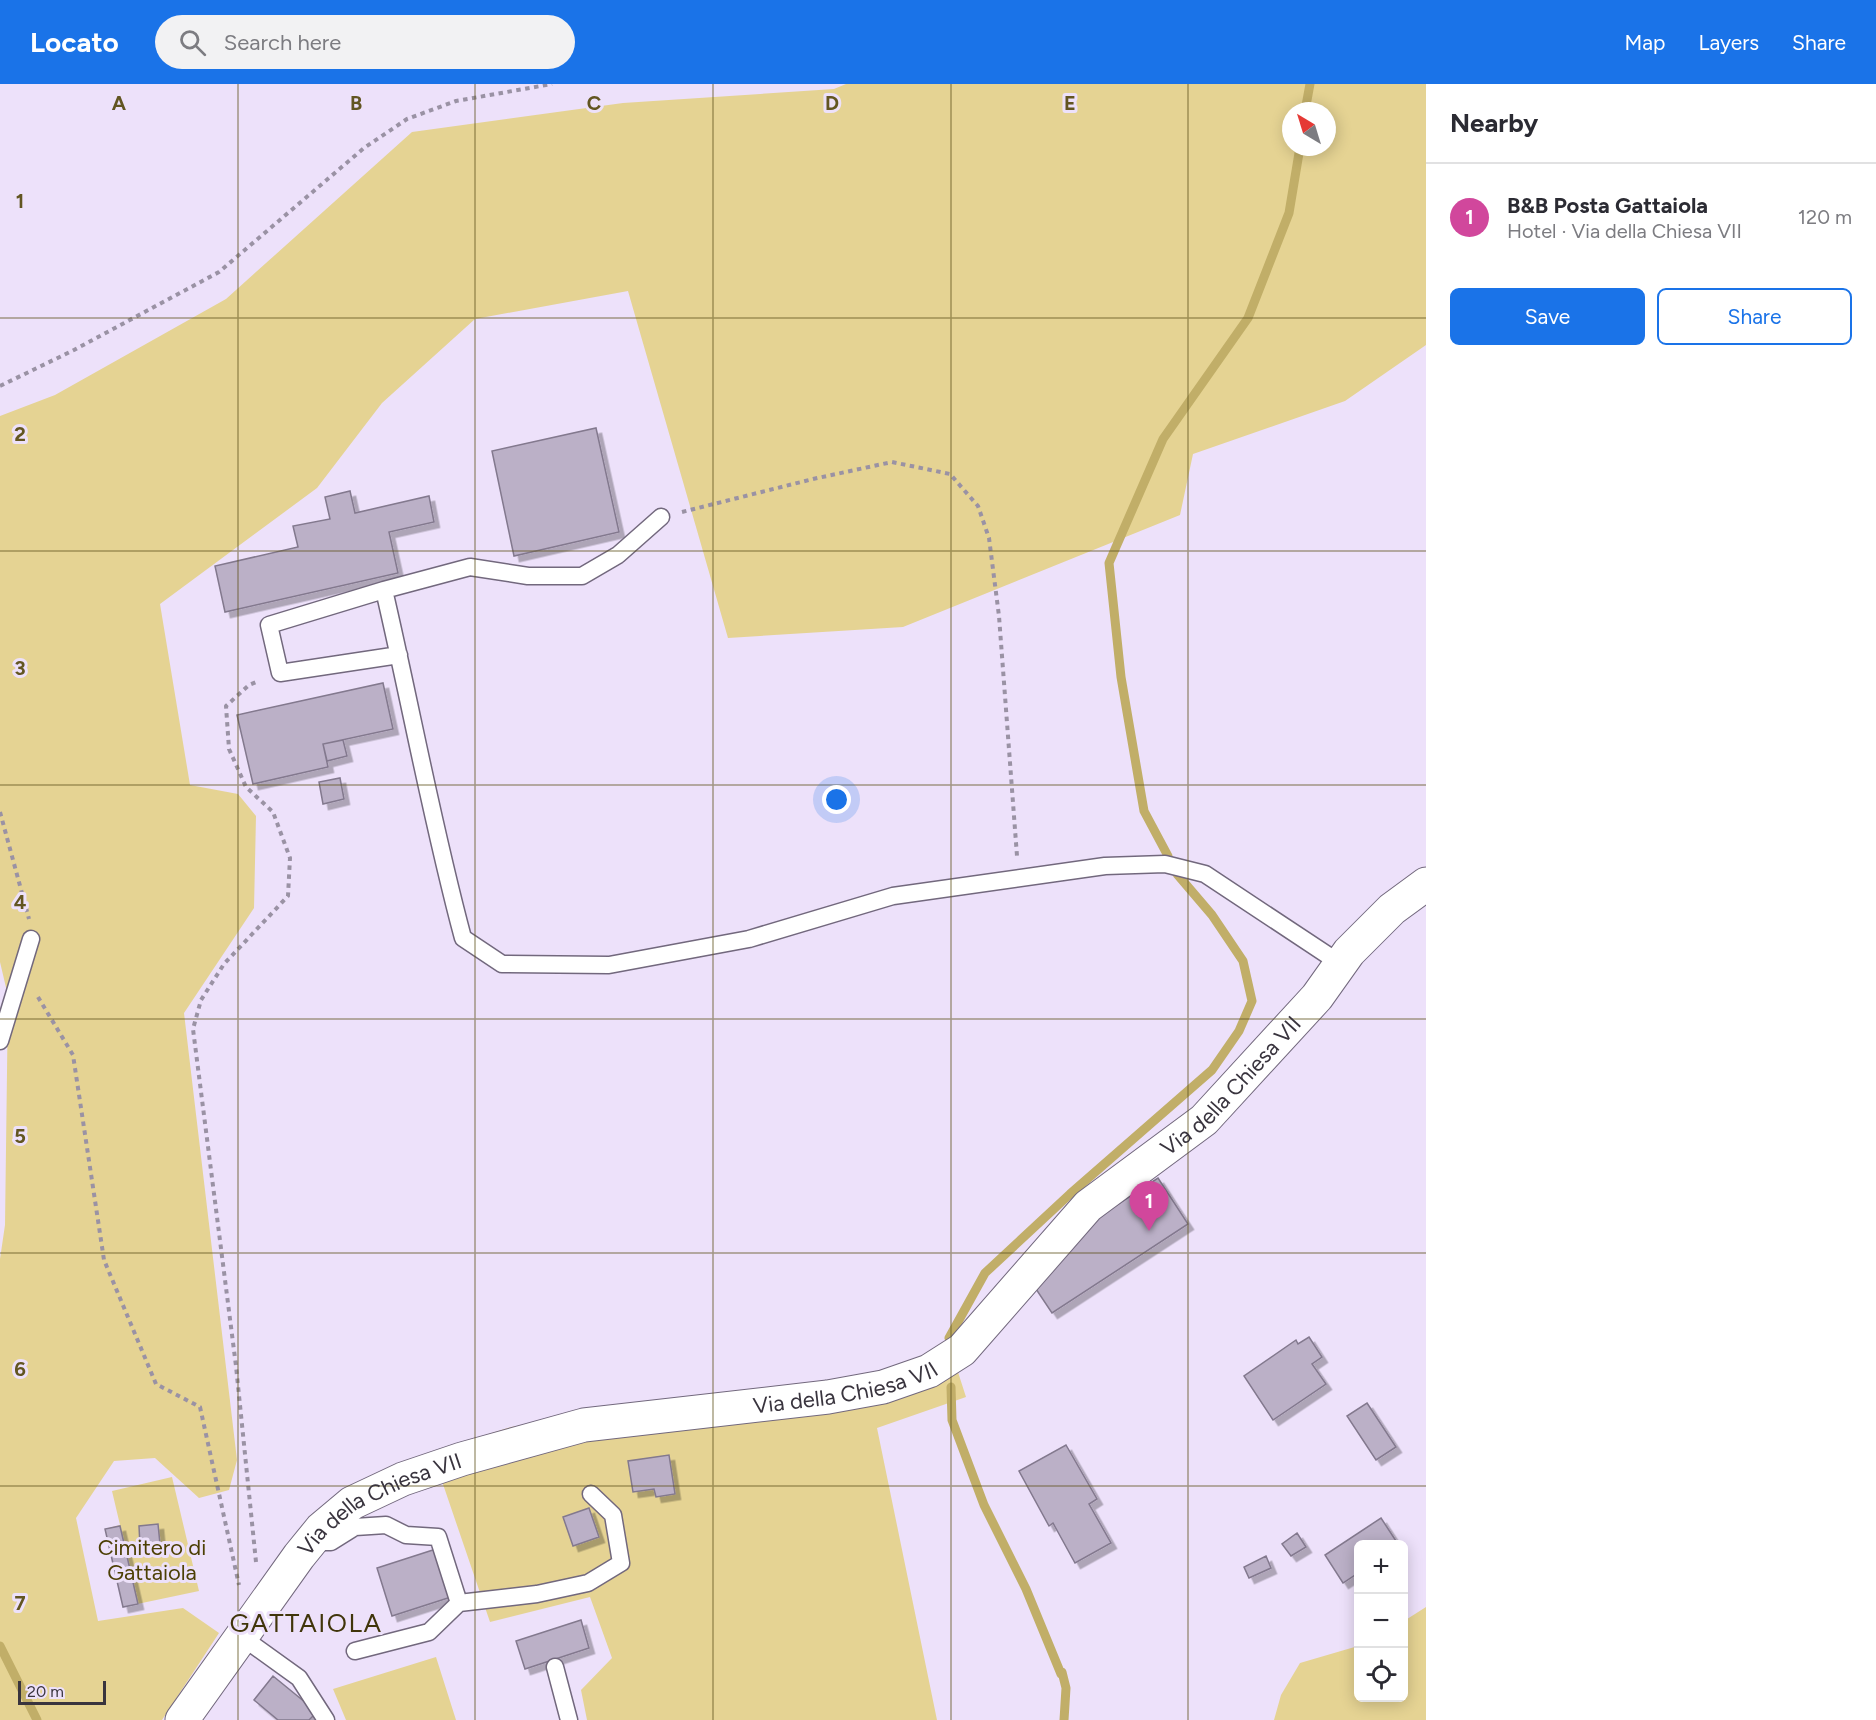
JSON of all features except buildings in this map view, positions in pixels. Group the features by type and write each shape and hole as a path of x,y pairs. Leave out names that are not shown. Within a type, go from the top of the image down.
{"street":[{"name":"Via della Chiesa VII","path":"182,1720 321,1529 352,1503 403,1479 462,1459 584,1425 828,1397 882,1388 929,1371 962,1350 1088,1206 1204,1120 1317,997 1349,951 1392,909 1426,884"}],"lane":[{"path":"399,655 280,673 269,624 470,567 528,576 582,576 618,555 661,517"},
{"path":"384,590 444,869 463,938 502,964 609,965 749,939 893,896 1105,866 1165,864 1205,874 1341,964"},
{"path":"0,1041 31,939"},
{"path":"355,1651 429,1632 459,1603 537,1594 588,1583 621,1563 613,1515 591,1494"},
{"path":"311,1542 331,1542 355,1527 386,1525 406,1535 438,1537 459,1603"},
{"path":"242,1637 298,1678 326,1720"},
{"path":"555,1667 568,1720"}],"path":[{"path":"0,386 74,350 219,272 364,148 407,120 456,101 552,84"},
{"path":"661,517 892,462 950,474 978,506 989,538 999,616 1019,878"},
{"path":"256,1564 236,1366 193,1029 201,1000 225,964 288,896 290,858 273,812 246,787 229,748 226,706 249,685 280,673"},
{"path":"0,812 29,920 31,939"},
{"path":"37,996 73,1055 104,1260 156,1384 200,1407 242,1594 242,1637"}],"green space":[{"path":"846,84 1426,84 1426,345 1345,401 1193,454 1180,515 903,627 728,638 628,291 475,319 382,403 317,488 160,604 190,785 238,794 256,816 254,908 184,1013 237,1460 229,1490 199,1498 155,1458 114,1461 76,1518 98,1621 183,1608 219,1633 162,1720 0,1720 0,1259 5,1225 8,996 0,962 0,416 55,395 226,299 412,132 623,103 834,89"},
{"path":"948,1341 966,1397 877,1428 937,1720 587,1720 581,1690 612,1658 590,1597 490,1622 432,1452 511,1427 648,1404 891,1373"},
{"name":"Cimitero di Gattaiola","path":"172,1477 199,1591 123,1607 105,1529 120,1525 112,1491"},
{"path":"1426,1607 1426,1720 1274,1720 1281,1695 1300,1663 1354,1647 1354,1702 1408,1702 1408,1618"},
{"path":"436,1657 456,1720 346,1720 333,1689"}],"waterway":[{"path":"1307,102 1310,84"},
{"path":"1168,856 1144,811 1121,677 1109,563 1163,439 1248,318 1289,213 1298,156"},
{"path":"949,1338 985,1273 1070,1194 1212,1070 1239,1031 1252,1001 1243,961 1212,915 1177,874"},
{"path":"951,1387 952,1420 984,1505 1026,1589 1061,1674 1062,1672 1066,1688 1064,1720"},
{"path":"0,1646 37,1720"}],"place":[{"name":"B&B Posta Gattaiola","path":"1149,1231"}],"district":[{"name":"GATTAIOLA","path":"306,1623"}]}
